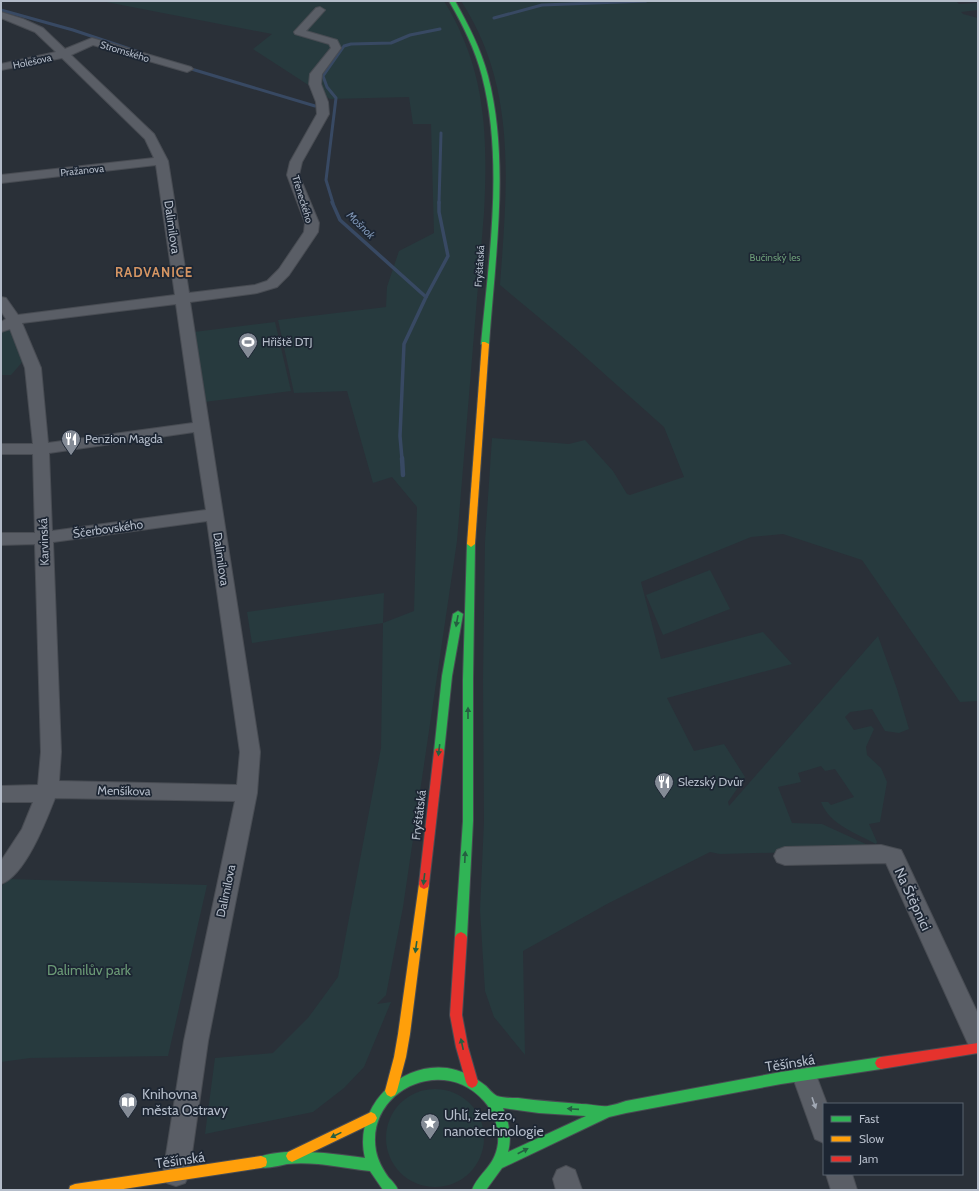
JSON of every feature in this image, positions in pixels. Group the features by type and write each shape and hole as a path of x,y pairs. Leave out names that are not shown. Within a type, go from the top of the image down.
{"main road":[{"name":"Fryštátská","path":"452,1 472,36 487,81 492,107 496,161 494,213 471,542 468,679 468,821 456,1015 462,1047 472,1082"},
{"name":"Fryštátská","path":"390,1091 400,1058 404,1034 421,908 447,676 471,542"},
{"name":"Těšínská","path":"499,1163 607,1112 804,1074 978,1048"},
{"path":"392,1190 379,1176 372,1165 367,1144 371,1118 377,1107 390,1091 404,1082 430,1074 444,1074 459,1076 472,1082 485,1091 494,1101 502,1116 505,1134 504,1148 499,1163 489,1179 478,1190"},
{"name":"Těšínská","path":"494,1101 539,1107 607,1112"},
{"name":"Těšínská","path":"289,1158 371,1118"},
{"name":"Těšínská","path":"75,1190 289,1158 323,1159 372,1165"}],"street":[{"name":"Třeneckého","path":"8,324 257,289 272,284 284,272 311,232 312,224 293,174 296,162 324,114 322,102 315,84 316,74 336,48 333,42 299,32 320,10"},
{"name":"Dalimilova","path":"1,15 19,20 39,30 150,137 162,161 183,299 250,752 247,793 196,1041 176,1174"},
{"name":"Stromského","path":"64,54 92,41 187,69"},
{"name":"Holešova","path":"1,68 64,54"},
{"name":"Pražanova","path":"1,179 162,161"},
{"name":"Karvinská","path":"1,301 8,324 33,368 41,449 51,752 48,790 31,832 8,868 1,876"},
{"path":"1,449 41,449 202,426"},
{"name":"Ščerbovského","path":"1,539 44,538 215,514"},
{"name":"Menšíkova","path":"1,794 32,794 59,789 247,793"},
{"name":"Na Štěpnici","path":"785,856 881,854 893,856 978,1040"},
{"path":"804,1074 823,1128"},
{"path":"839,1175 844,1190"}],"green space":[{"path":"101,1 444,1 458,26 469,52 481,103 484,130 484,213 457,541 403,907 386,995 377,1004 391,1002 364,1067 344,1088 313,1112 205,1134 215,1058 273,1053 308,1018 338,977 381,748 383,623 414,611 417,507 392,477 373,483 347,391 294,393 278,320 386,307 387,287 399,251 434,233 431,124 413,124 409,97 330,99 253,49 272,34"},
{"name":"Bučinský les","path":"461,1 956,1 959,4 978,3 978,10 961,12 963,14 978,18 978,701 960,702 862,560 783,534 751,537 641,582 661,659 763,632 792,664 667,698 694,751 724,744 745,777 728,802 729,806 878,636 897,689 909,729 899,733 885,731 872,709 850,712 845,717 854,730 871,726 874,729 866,747 867,755 881,768 887,782 880,822 869,824 877,842 876,844 844,828 825,810 821,802 828,802 831,805 854,797 835,769 825,771 821,766 798,773 801,782 778,787 792,823 822,824 870,846 872,850 720,854 710,852 607,904 523,951 525,1055 494,1017 485,991 480,910 484,821 483,679 485,542 492,438 569,444 585,440 613,471 627,494 630,495 684,477 664,427 572,345 500,285 506,175 500,103 492,68 479,34"},
{"path":"275,322 291,391 204,402 194,332"},
{"path":"10,327 24,360 11,375 1,375 1,332"},
{"path":"710,570 730,609 663,635 646,595"},
{"path":"384,593 383,623 252,643 247,612"},
{"name":"Dalimilův park","path":"8,879 207,885 168,1056 30,1058 1,1062 1,887"},
{"path":"435,1089 454,1093 469,1104 480,1119 484,1138 480,1157 469,1172 454,1183 435,1187 416,1183 401,1172 390,1157 386,1138 390,1119 401,1104 416,1093"}],"waterway":[{"name":"Mošnok","path":"494,18 542,5 646,1"},
{"path":"1,10 73,30 139,52"},
{"name":"Mošnok","path":"333,203 326,180 336,98 327,87 323,76 344,46 351,44 391,43 410,35 440,29"},
{"path":"188,68 315,106"},
{"path":"439,203 441,133"},
{"name":"Mošnok","path":"332,202 340,220 426,297"},
{"path":"426,297 448,256 439,212 439,203"},
{"name":"Mošnok","path":"402,459 400,436 404,344 426,297"},
{"name":"Mošnok","path":"402,458 403,475"}],"traffic: fast":[{"path":"452,1 471,37 485,76 495,140 495,209 485,344"},
{"path":"461,937 468,821 468,679 471,544"},
{"path":"439,752 447,676 458,614"},
{"path":"499,1163 607,1112 626,1107 781,1078 881,1063"},
{"path":"392,1190 381,1178 371,1157 369,1133 372,1120 386,1097 396,1088 408,1081 435,1073 448,1074 458,1077 477,1086 491,1100 497,1108 501,1118 504,1137 501,1154 494,1170 478,1190"},
{"path":"494,1101 539,1107 604,1111"},
{"path":"261,1162 289,1158 323,1159 373,1165"}],"traffic: slow":[{"path":"471,544 485,344"},
{"path":"391,1091 400,1057 404,1034 424,884"},
{"path":"292,1156 371,1118"},
{"path":"75,1190 261,1162"}],"traffic: jam":[{"path":"424,884 439,752"},
{"path":"461,937 456,1015 462,1047 472,1082"},
{"path":"881,1063 978,1048"}],"place":[{"name":"Hřiště DTJ","path":"248,359"},
{"name":"Penzion Magda","path":"71,456"},
{"name":"Slezský Dvůr","path":"664,799"},
{"name":"Knihovna města Ostravy","path":"128,1119"},
{"name":"Uhlí, železo, nanotechnologie","path":"430,1140"}],"district":[{"name":"RADVANICE","path":"154,272"}]}
